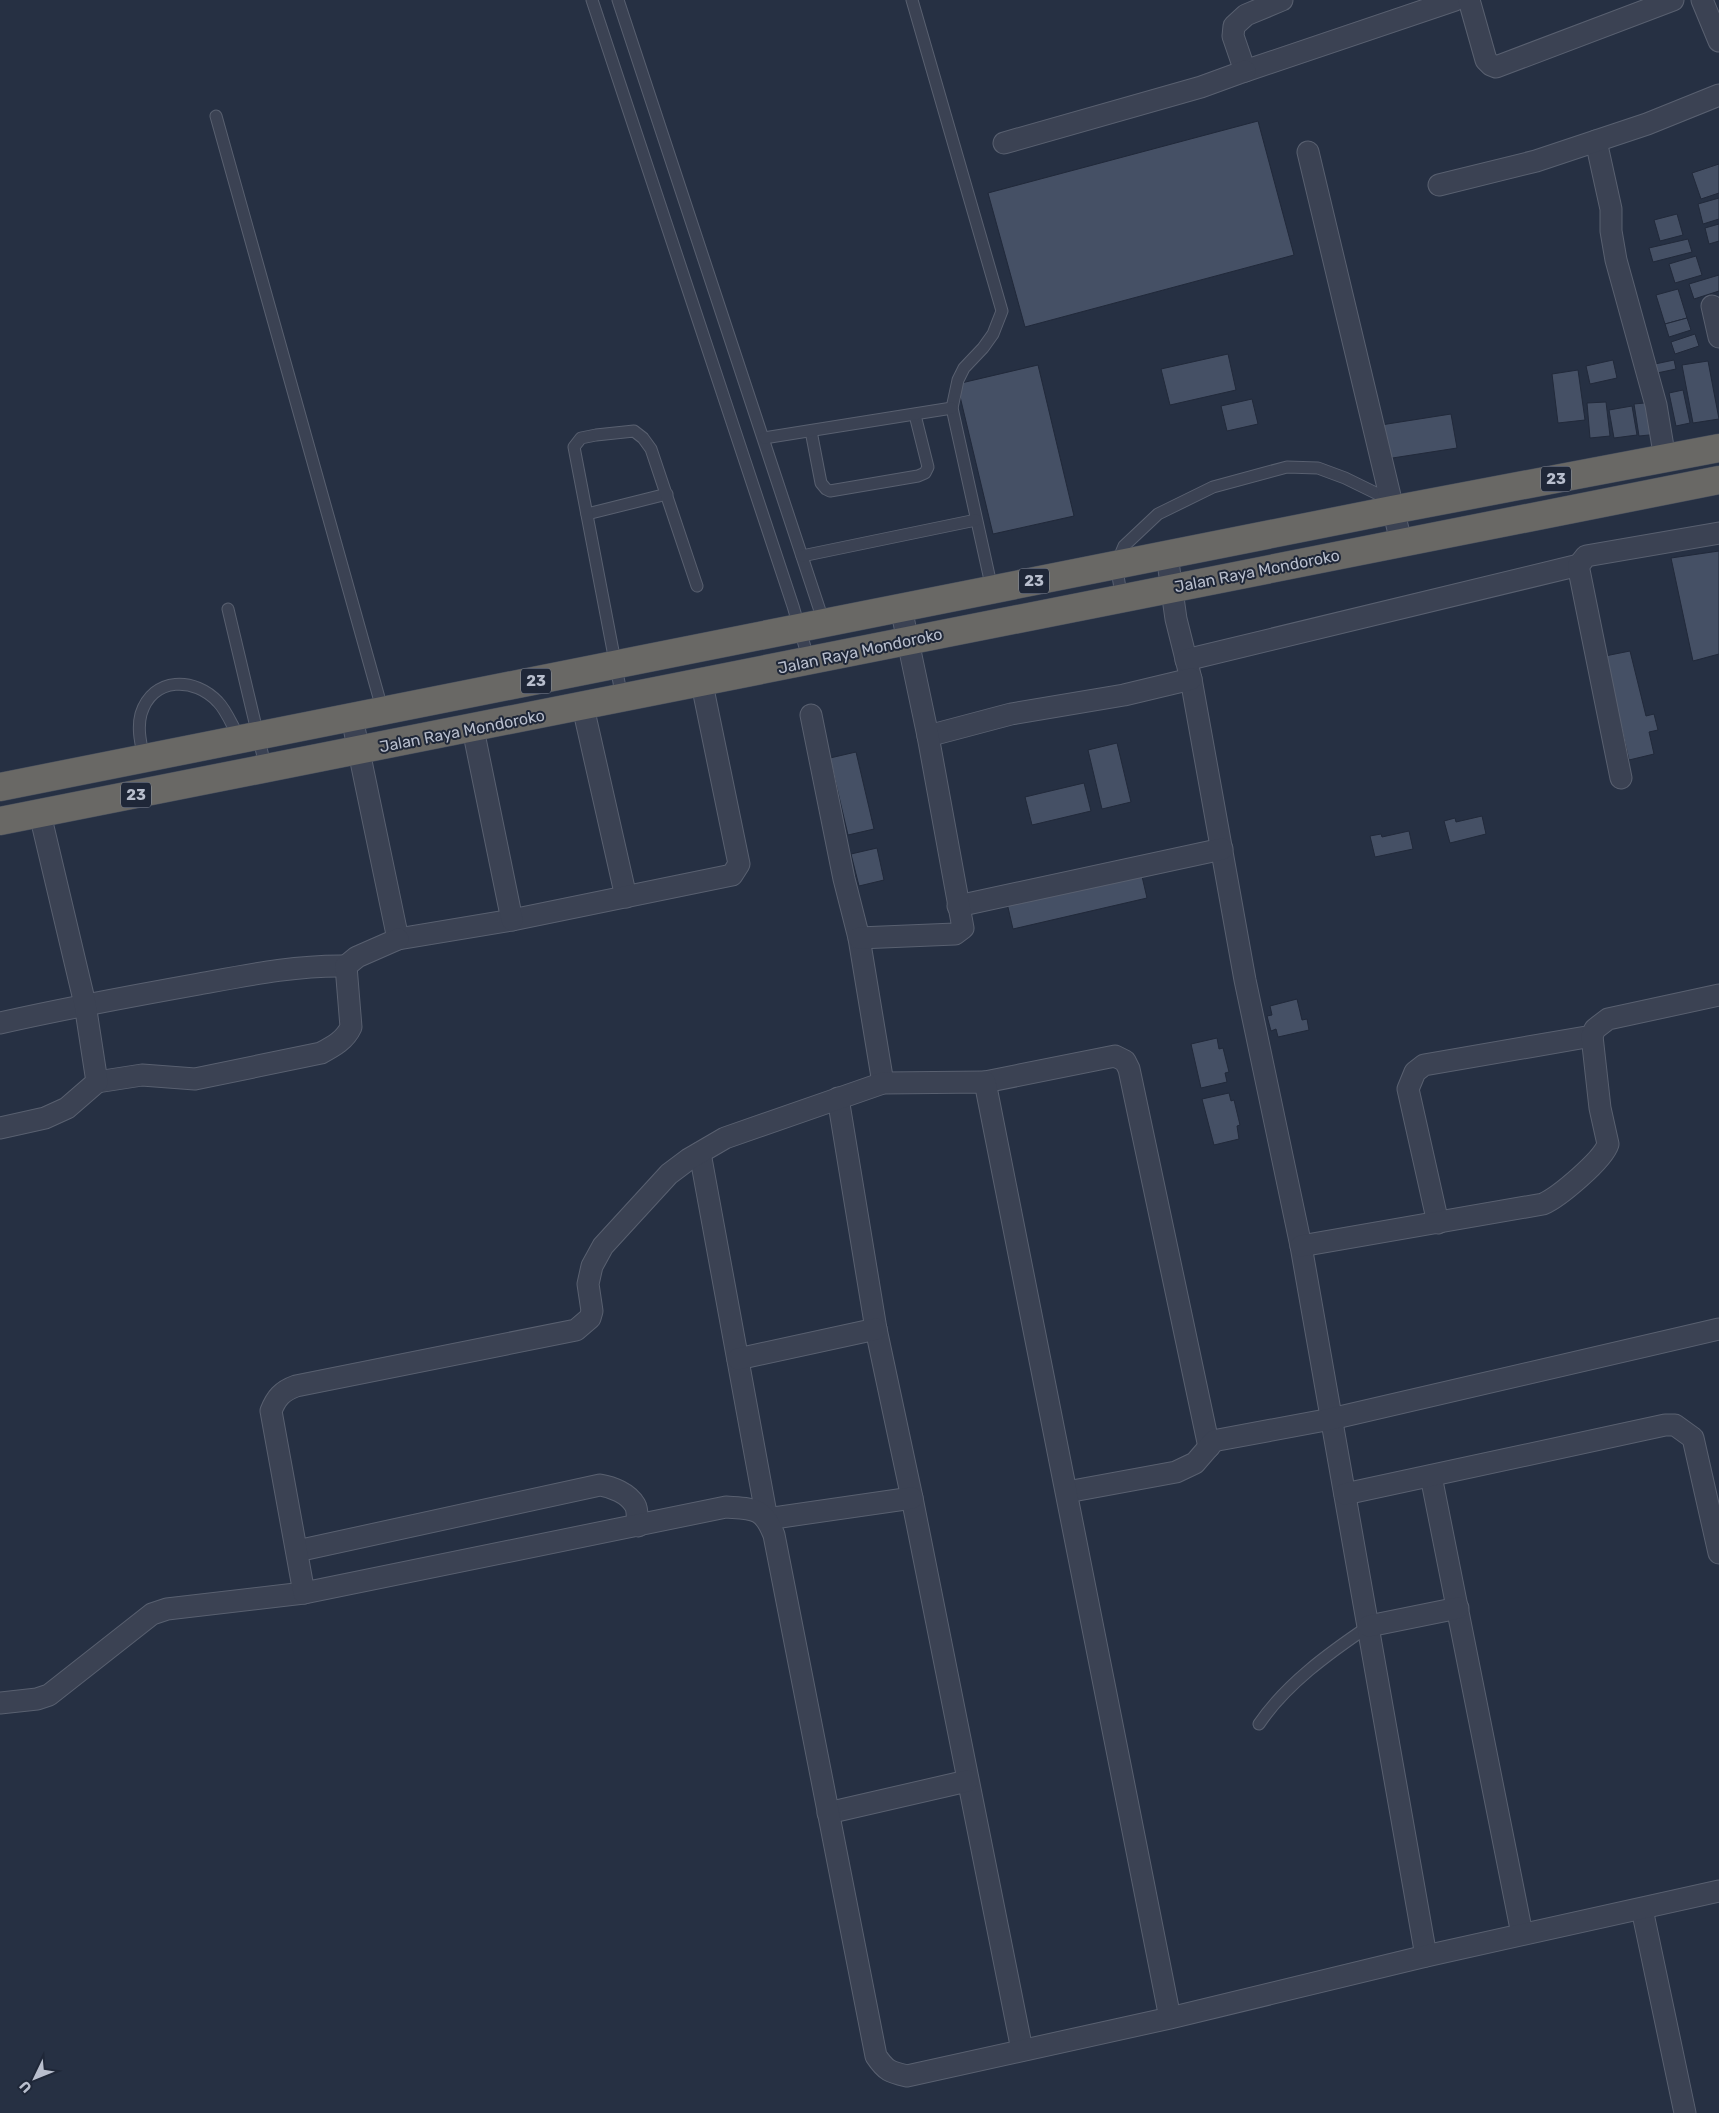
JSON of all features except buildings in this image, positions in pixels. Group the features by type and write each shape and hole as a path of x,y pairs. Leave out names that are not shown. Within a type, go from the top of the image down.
{"highway":[{"name":"Jalan Raya Mondoroko","path":"0,787 1167,555 1391,505 1665,459 1719,448"},
{"name":"Jalan Raya Mondoroko","path":"3,821 266,768 359,752 1401,542 1719,480"},
{"path":"714,681 720,645"},
{"path":"0,792 3,821"}],"street":[{"path":"1244,71 1233,36 1234,26 1246,15 1282,0"},
{"path":"1004,143 1201,87 1455,0"},
{"path":"1469,0 1486,60 1496,67 1673,0"},
{"path":"1702,0 1719,41"},
{"path":"1439,185 1536,161 1647,124 1719,96"},
{"path":"1596,141 1611,209 1611,231 1616,260 1656,405 1665,459"},
{"path":"1308,152 1401,542"},
{"path":"1712,306 1719,337"},
{"path":"1621,778 1578,570 1579,565 1586,556 1719,533"},
{"path":"1167,555 1176,619 1188,670 1246,980 1301,1246 1426,1956"},
{"path":"928,736 1010,714 1124,695 1188,670 1579,565"},
{"path":"859,938 956,934 963,928 928,736 901,608"},
{"path":"0,1023 85,1004 263,972 317,965 346,966 357,957 398,940 512,920 732,875 739,864 714,681"},
{"path":"583,707 626,897"},
{"path":"811,716 844,879 859,938 883,1083"},
{"path":"352,718 398,940"},
{"path":"473,729 512,920"},
{"path":"40,814 85,1004 97,1082"},
{"path":"958,906 1222,849"},
{"path":"0,1128 45,1118 68,1108 97,1082 142,1075 195,1079 321,1053 337,1045 348,1034 351,1026 346,966"},
{"path":"1301,1246 1543,1204 1554,1199 1602,1155 1608,1144 1600,1108 1592,1036 1595,1029 1608,1020 1719,995"},
{"path":"1438,1223 1408,1089 1415,1072 1424,1065 1592,1036"},
{"path":"304,1593 271,1412 276,1398 286,1390 296,1386 576,1330 590,1318 592,1312 588,1284 592,1266 603,1246 669,1174 725,1138 883,1083 985,1082 1115,1056 1125,1061 1129,1069 1209,1447"},
{"path":"985,1082 1170,2018"},
{"path":"838,1098 876,1329 912,1498 1022,2050"},
{"path":"700,1153 767,1519 774,1536 876,2056 883,2067 893,2073 907,2076 1170,2018 1426,1956 1719,1891"},
{"path":"738,1359 876,1329"},
{"path":"1067,1492 1176,1472 1195,1463 1218,1440 1331,1419 1719,1329"},
{"path":"1345,1494 1655,1427 1675,1425 1693,1438 1715,1518 1719,1553"},
{"path":"1431,1476 1522,1934"},
{"path":"297,1551 600,1485 610,1487 628,1498 635,1506 638,1526"},
{"path":"10,1702 49,1695 152,1614 167,1608 304,1593 726,1508 751,1509 767,1519 912,1498"},
{"path":"1368,1626 1458,1608"},
{"path":"828,1813 967,1781"},
{"path":"1642,1909 1685,2113"}],"lane":[{"path":"592,0 812,626"},
{"path":"618,0 802,556 812,626 809,662"},
{"path":"912,0 1002,311 992,334 961,374 952,408 992,590"},
{"path":"216,116 383,712"},
{"path":"764,438 952,408"},
{"path":"811,430 822,483 830,491 918,476 924,473 928,467 914,414"},
{"path":"622,699 574,447 581,438 596,434 634,431 644,438 651,449 697,586"},
{"path":"1122,598 1116,565 1124,546 1158,514 1213,487 1287,467 1318,468 1345,478 1391,505"},
{"path":"587,514 667,494"},
{"path":"802,556 976,520"},
{"path":"228,609 249,739"},
{"path":"144,759 139,735 141,714 147,700 165,686 181,683 199,687 219,703 249,739 266,768"},
{"path":"1259,1724 1273,1704 1298,1681 1346,1641 1368,1626"}]}
